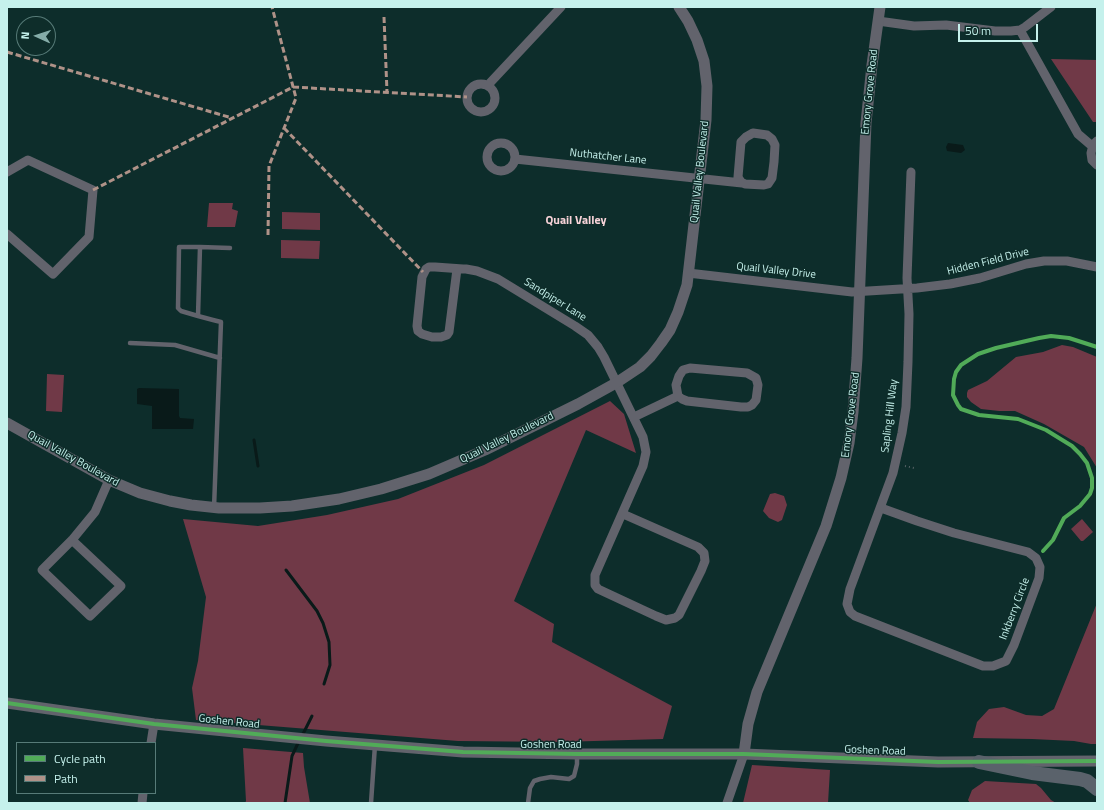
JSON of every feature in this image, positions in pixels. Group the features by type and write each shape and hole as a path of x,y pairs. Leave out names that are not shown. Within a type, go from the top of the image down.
{"main road":[{"path":"979,762 1032,773 1080,779 1087,781 1097,790"}],"street":[{"path":"488,85 561,7"},
{"name":"Quail Valley Boulevard","path":"7,423 109,480 140,493 170,501 214,508 245,509 292,506 339,499 392,486 429,474 469,458 578,404 616,383 643,364 672,327 681,305 688,274 707,104 707,80 704,61 697,40 679,7"},
{"name":"Emory Grove Road","path":"727,803 744,754 748,724 757,692 824,532 849,443 856,388 867,117 880,7"},
{"path":"878,21 914,26 952,26 1003,31 1020,30 1049,8 1059,7"},
{"path":"1020,30 1078,134 1095,144 1091,157 1097,165"},
{"path":"751,134 760,134 770,137 775,149 771,180 768,184 762,186 742,183 738,174 740,146 742,140 751,134"},
{"name":"Nuthatcher Lane","path":"515,159 742,183"},
{"path":"7,172 28,160 93,190 89,237 53,274 7,234"},
{"path":"907,288 911,172"},
{"name":"Hidden Field Drive","path":"860,291 962,282 1026,264 1044,261 1067,261 1097,267"},
{"name":"Sandpiper Lane","path":"457,269 449,332 447,335 441,337 432,337 422,334 418,331 417,326 423,274 429,267 457,269 482,272 498,279 582,331 598,346 644,439 646,458 623,514 595,575 594,581 596,586 656,616 664,619 675,618 679,615 705,563 704,553 698,548 623,514"},
{"name":"Quail Valley Drive","path":"688,274 847,292 860,291"},
{"name":"Sapling Hill Way","path":"849,610 847,604 848,596 881,508 897,460 906,407 909,321 907,288"},
{"path":"690,368 747,373 756,378 758,385 756,400 752,405 746,407 687,401 678,396 676,385 679,376 683,370 690,368"},
{"path":"634,417 678,396"},
{"path":"72,540 120,586 90,616 42,570 72,540 95,512 109,480"},
{"name":"Inkberry Circle","path":"849,610 853,615 860,618 983,666 993,666 1003,662 1009,656 1039,578 1039,563 1029,552 954,533 881,508"},
{"name":"Goshen Road","path":"7,703 154,724 326,741 463,752 744,754 904,761 1097,761"},
{"path":"151,742 154,724"}],"lane":[{"path":"214,508 221,322 179,310 177,304 179,247 230,248"},
{"path":"198,316 200,247"},
{"path":"130,343 179,346 220,358"},
{"path":"371,803 375,745"},
{"path":"528,803 530,788 534,781 551,777 569,779 574,776 577,764 577,754"}],"path":[{"path":"905,466 914,468"}],"shaded area":[{"path":"1051,59 1097,60 1097,122 1093,122"},
{"path":"948,143 963,145 965,150 961,153 947,151 946,147"},
{"path":"209,203 233,203 232,209 238,211 235,227 207,227"},
{"path":"282,212 320,213 320,230 282,229"},
{"path":"281,240 320,241 319,259 281,258"},
{"path":"1062,345 1073,347 1097,357 1097,468 1084,447 1044,424 1015,411 981,409 967,397 968,390 987,381 1016,357 1043,352"},
{"path":"47,374 64,375 62,412 46,411"},
{"path":"137,389 179,389 179,416 180,418 194,419 193,429 152,429 152,406 137,404"},
{"path":"610,401 624,414 636,453 586,430 514,601 554,624 552,642 672,706 663,739 560,742 458,741 196,720 192,688 198,661 206,597 183,519 258,526 327,515 398,499 484,465"},
{"path":"775,493 784,496 787,505 782,520 778,522 769,518 763,511 770,494"},
{"path":"1082,519 1093,532 1081,541 1071,529"},
{"path":"1097,603 1097,744 1074,741 973,738 977,722 989,709 1004,707 1026,715 1042,716 1054,709"},
{"path":"243,748 303,753 310,803 245,803"},
{"path":"752,765 830,770 828,803 743,803"},
{"path":"985,781 1036,784 1051,800 1056,803 970,803 968,800 972,790"}],"waterway":[{"path":"254,440 258,466"},
{"path":"286,570 317,611 323,623 329,642 330,665 324,684"},
{"path":"302,736 312,716"},
{"path":"285,803 292,756 299,741"}],"marked path":[{"path":"268,235 269,166 296,98 272,7"},
{"path":"384,17 387,92"},
{"path":"7,52 232,118"},
{"path":"93,190 293,87 467,97"},
{"path":"284,128 423,272"}],"cycle path":[{"path":"1043,551 1053,540 1064,518 1080,506 1090,494 1092,488 1092,478 1087,463 1072,446 1046,430 1018,419 979,415 961,409 953,395 954,379 956,372 961,365 978,354 996,348 1039,338 1051,336 1069,338 1097,347"},
{"path":"7,703 154,724 326,741 463,752 744,754 938,762 1097,761"}],"district":[{"name":"Quail Valley","path":"576,221"}]}
